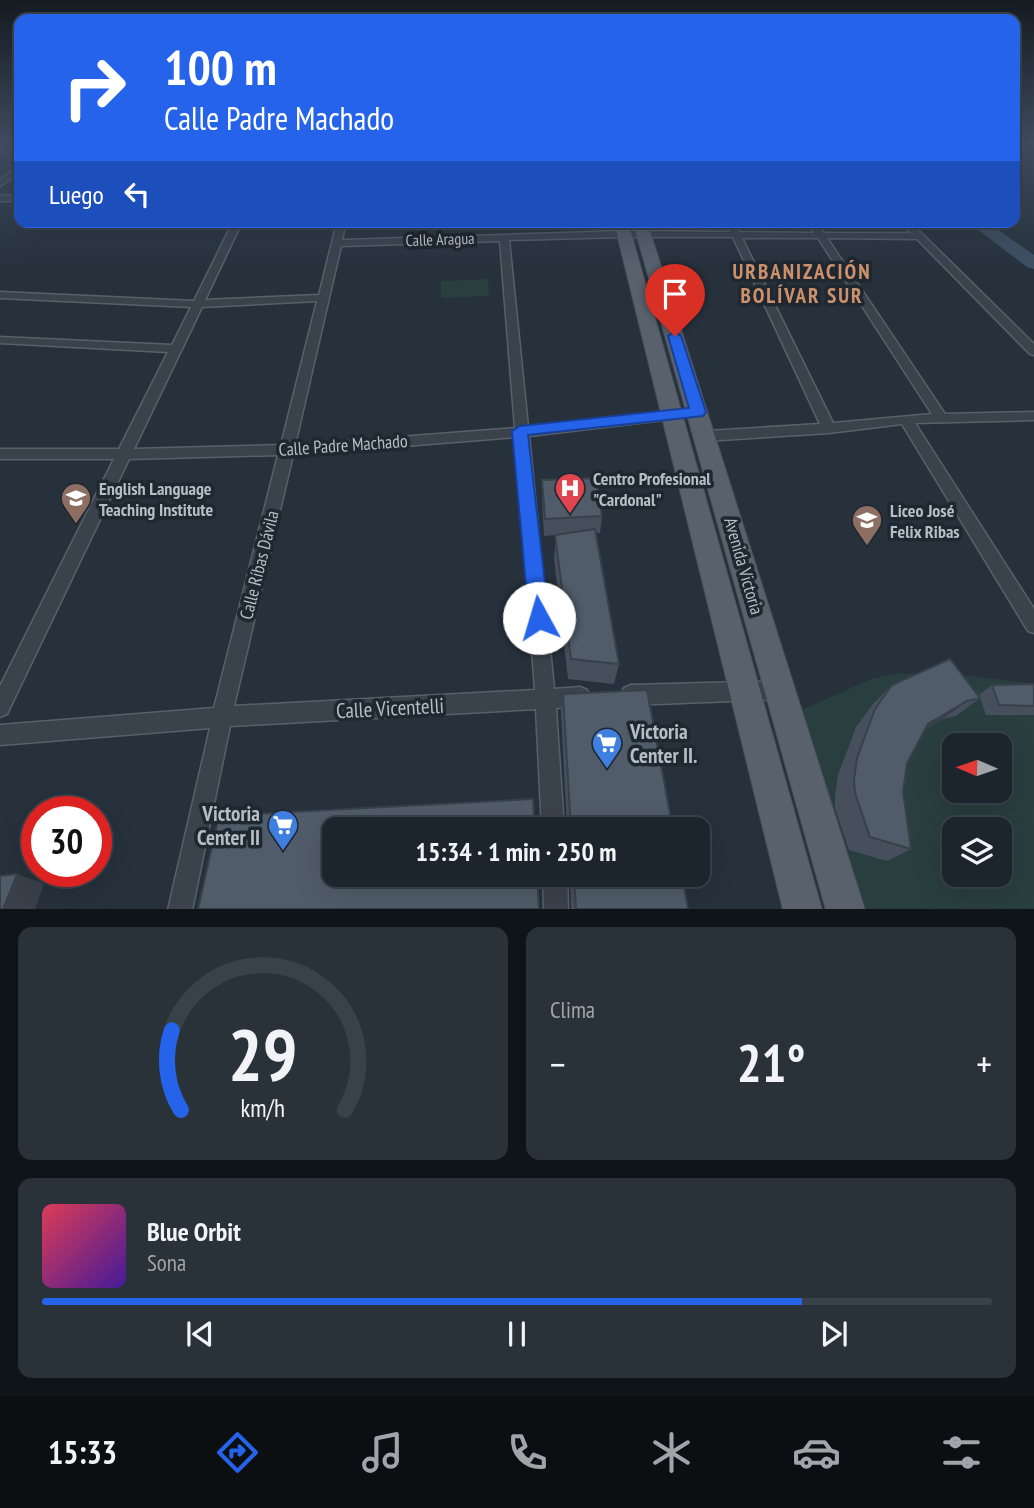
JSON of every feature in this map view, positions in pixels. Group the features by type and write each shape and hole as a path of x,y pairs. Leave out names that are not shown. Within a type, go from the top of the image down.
{"main road":[{"name":"Avenida Victoria","path":"632,228 690,419 780,690 846,909"},
{"name":"Avenida Victoria","path":"690,419 746,691 803,909"}],"street":[{"path":"0,707 236,228"},
{"name":"Calle Ríbas Dávila","path":"180,909 222,718 341,228"},
{"name":"Calle Aragua","path":"337,243 504,237 632,228 733,228 822,234 921,236"},
{"path":"733,228 829,428"},
{"path":"817,228 941,418"},
{"path":"912,228 1034,351"},
{"path":"504,237 520,431 548,699 553,817"},
{"path":"0,295 197,304 324,298"},
{"path":"0,340 175,349"},
{"name":"Calle Padre Machado","path":"0,454 122,455 287,450 690,419 829,428 906,419 1034,416"},
{"path":"906,419 1034,625"},
{"name":"Calle Vicentelli","path":"0,735 222,718 548,699 780,690"},
{"path":"555,887 556,909"}],"green space":[{"path":"488,279 489,296 441,298 441,281"},
{"path":"899,673 962,675 1034,684 1034,909 857,909 800,711 871,679"}],"building":[{"path":"596,478 602,516 545,519 542,480"},
{"path":"595,529 619,664 571,659 555,535"},
{"path":"950,659 980,698 967,701 928,724 907,763 903,792 911,849 870,837 855,793 854,780 857,758 875,709 892,685"},
{"path":"1034,684 1034,706 999,705 992,685"},
{"name":"Victoria Center II.","path":"647,690 671,817 570,817 563,694"},
{"name":"Victoria Center II","path":"533,799 534,817 322,817 322,887 538,887 539,909 198,909 219,816"},
{"path":"17,874 3,909 0,909 0,876"},
{"path":"575,887 684,887 688,909 576,909"}],"waterway":[{"path":"984,228 1034,263"}],"place":[{"name":"Centro Profesional \"Cardonal\"","path":"570,515"},
{"name":"English Language Teaching Institute","path":"76,525"},
{"name":"Liceo José Felix Ribas","path":"867,547"},
{"name":"Victoria Center II.","path":"607,770"},
{"name":"Victoria Center II","path":"283,852"}],"district":[{"name":"URBANIZACIÓN BOLÍVAR SUR","path":"802,283"}],"route":[{"path":"539,618 520,431 698,412 675,336"}]}
